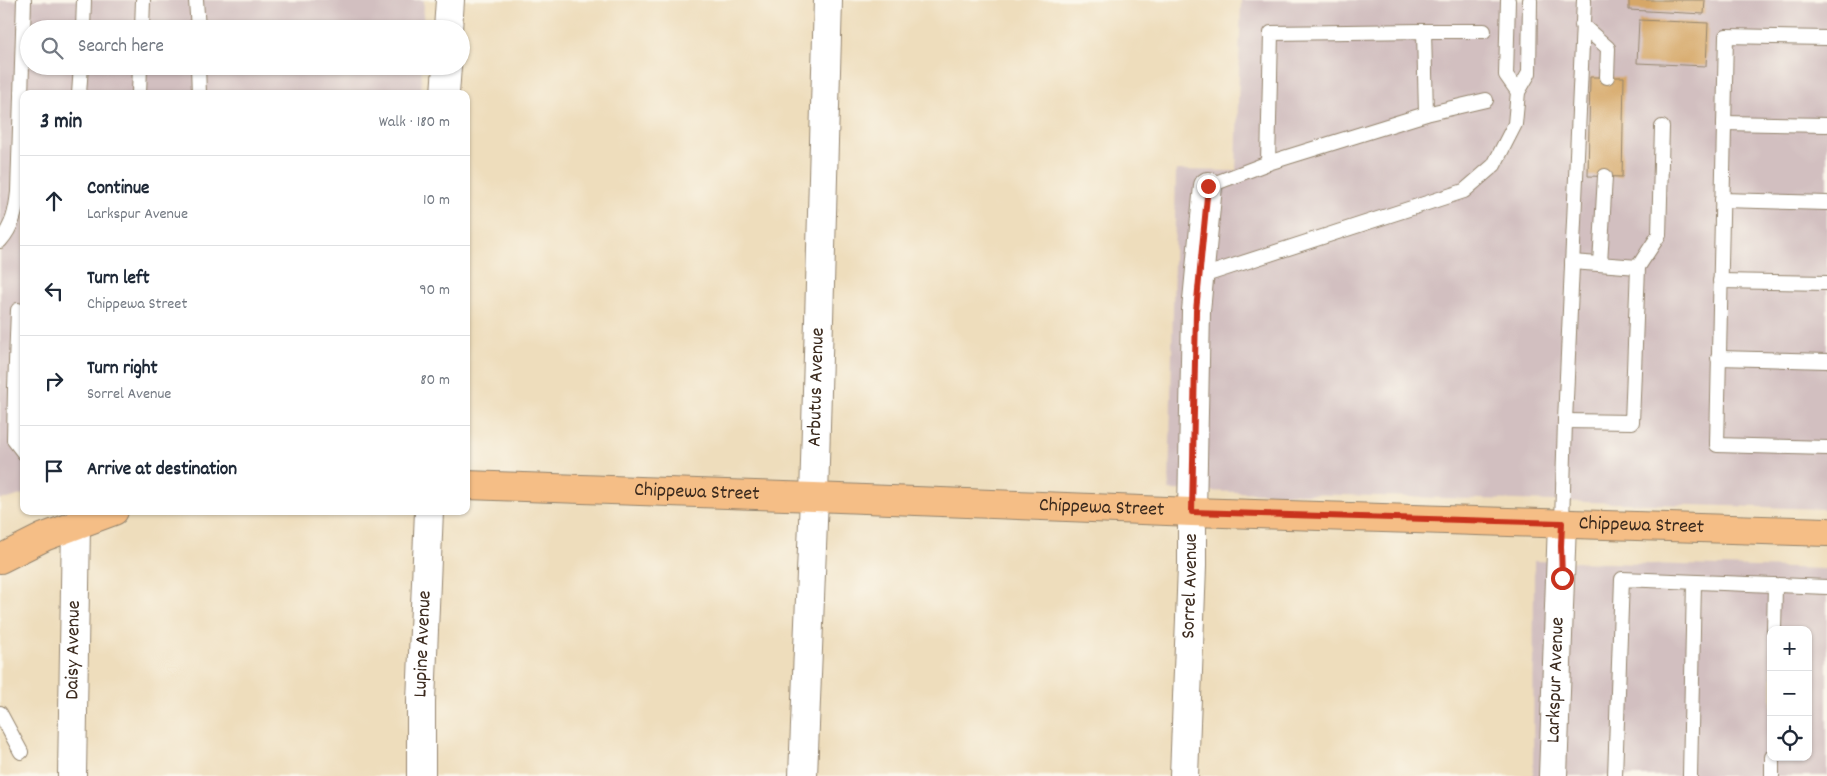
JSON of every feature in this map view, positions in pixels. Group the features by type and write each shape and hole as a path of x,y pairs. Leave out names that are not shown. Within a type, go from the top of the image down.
{"main road":[{"name":"Chippewa Street","path":"470,485 1192,512 1827,532"},
{"path":"0,559 44,537 72,518 90,515"}],"street":[{"path":"449,20 450,0"},
{"name":"Arbutus Avenue","path":"803,776 814,497 828,0"},
{"path":"445,90 446,75"},
{"name":"Sorrel Avenue","path":"1184,776 1192,566 1196,311 1208,186"},
{"name":"Lupine Avenue","path":"421,776 421,701 429,515"},
{"name":"Daisy Avenue","path":"72,518 72,776"},
{"name":"Larkspur Avenue","path":"1553,776 1562,523"}],"lane":[{"path":"23,20 24,0"},
{"path":"83,20 84,0"},
{"path":"142,20 143,0"},
{"path":"196,0 197,20"},
{"path":"1508,0 1506,74 1518,92"},
{"path":"1199,277 1464,190 1494,165 1515,124 1518,92 1528,73 1530,0"},
{"path":"1562,523 1584,0"},
{"path":"1582,25 1608,48 1607,77"},
{"path":"1424,31 1426,114"},
{"path":"1268,163 1271,32 1484,32"},
{"path":"1827,38 1726,36 1717,445 1827,448"},
{"path":"21,90 22,75"},
{"path":"79,90 80,75"},
{"path":"139,90 140,75"},
{"path":"198,75 199,90"},
{"path":"1208,186 1268,163 1426,114 1486,100"},
{"path":"1724,123 1827,125"},
{"path":"1565,420 1632,422 1638,266 1659,235 1662,127"},
{"path":"0,241 9,231 16,210 20,128"},
{"path":"1600,264 1605,176"},
{"path":"1722,200 1827,202"},
{"path":"1572,262 1638,266"},
{"path":"1720,281 1827,283"},
{"path":"18,310 19,389 14,440 20,448"},
{"path":"1718,358 1827,361"},
{"path":"1614,776 1622,580 1827,588"},
{"path":"1690,776 1694,582"},
{"path":"1774,626 1775,586"},
{"path":"0,713 20,752"},
{"path":"1772,761 1772,776"}],"shaded area":[{"path":"0,0 424,0 423,20 20,20 20,75 422,75 421,90 20,90 20,495 0,499"},
{"path":"1241,0 1827,0 1827,509 1169,490 1176,170 1236,171"},
{"path":"1534,561 1827,569 1827,776 1533,776"}],"building":[{"path":"1629,0 1705,0 1704,14 1629,10"},
{"path":"1639,20 1708,23 1706,66 1637,63"},
{"path":"1590,77 1624,77 1622,177 1588,176"}],"route":[{"path":"1208,186 1196,311 1192,512 1562,523 1562,578"}]}
